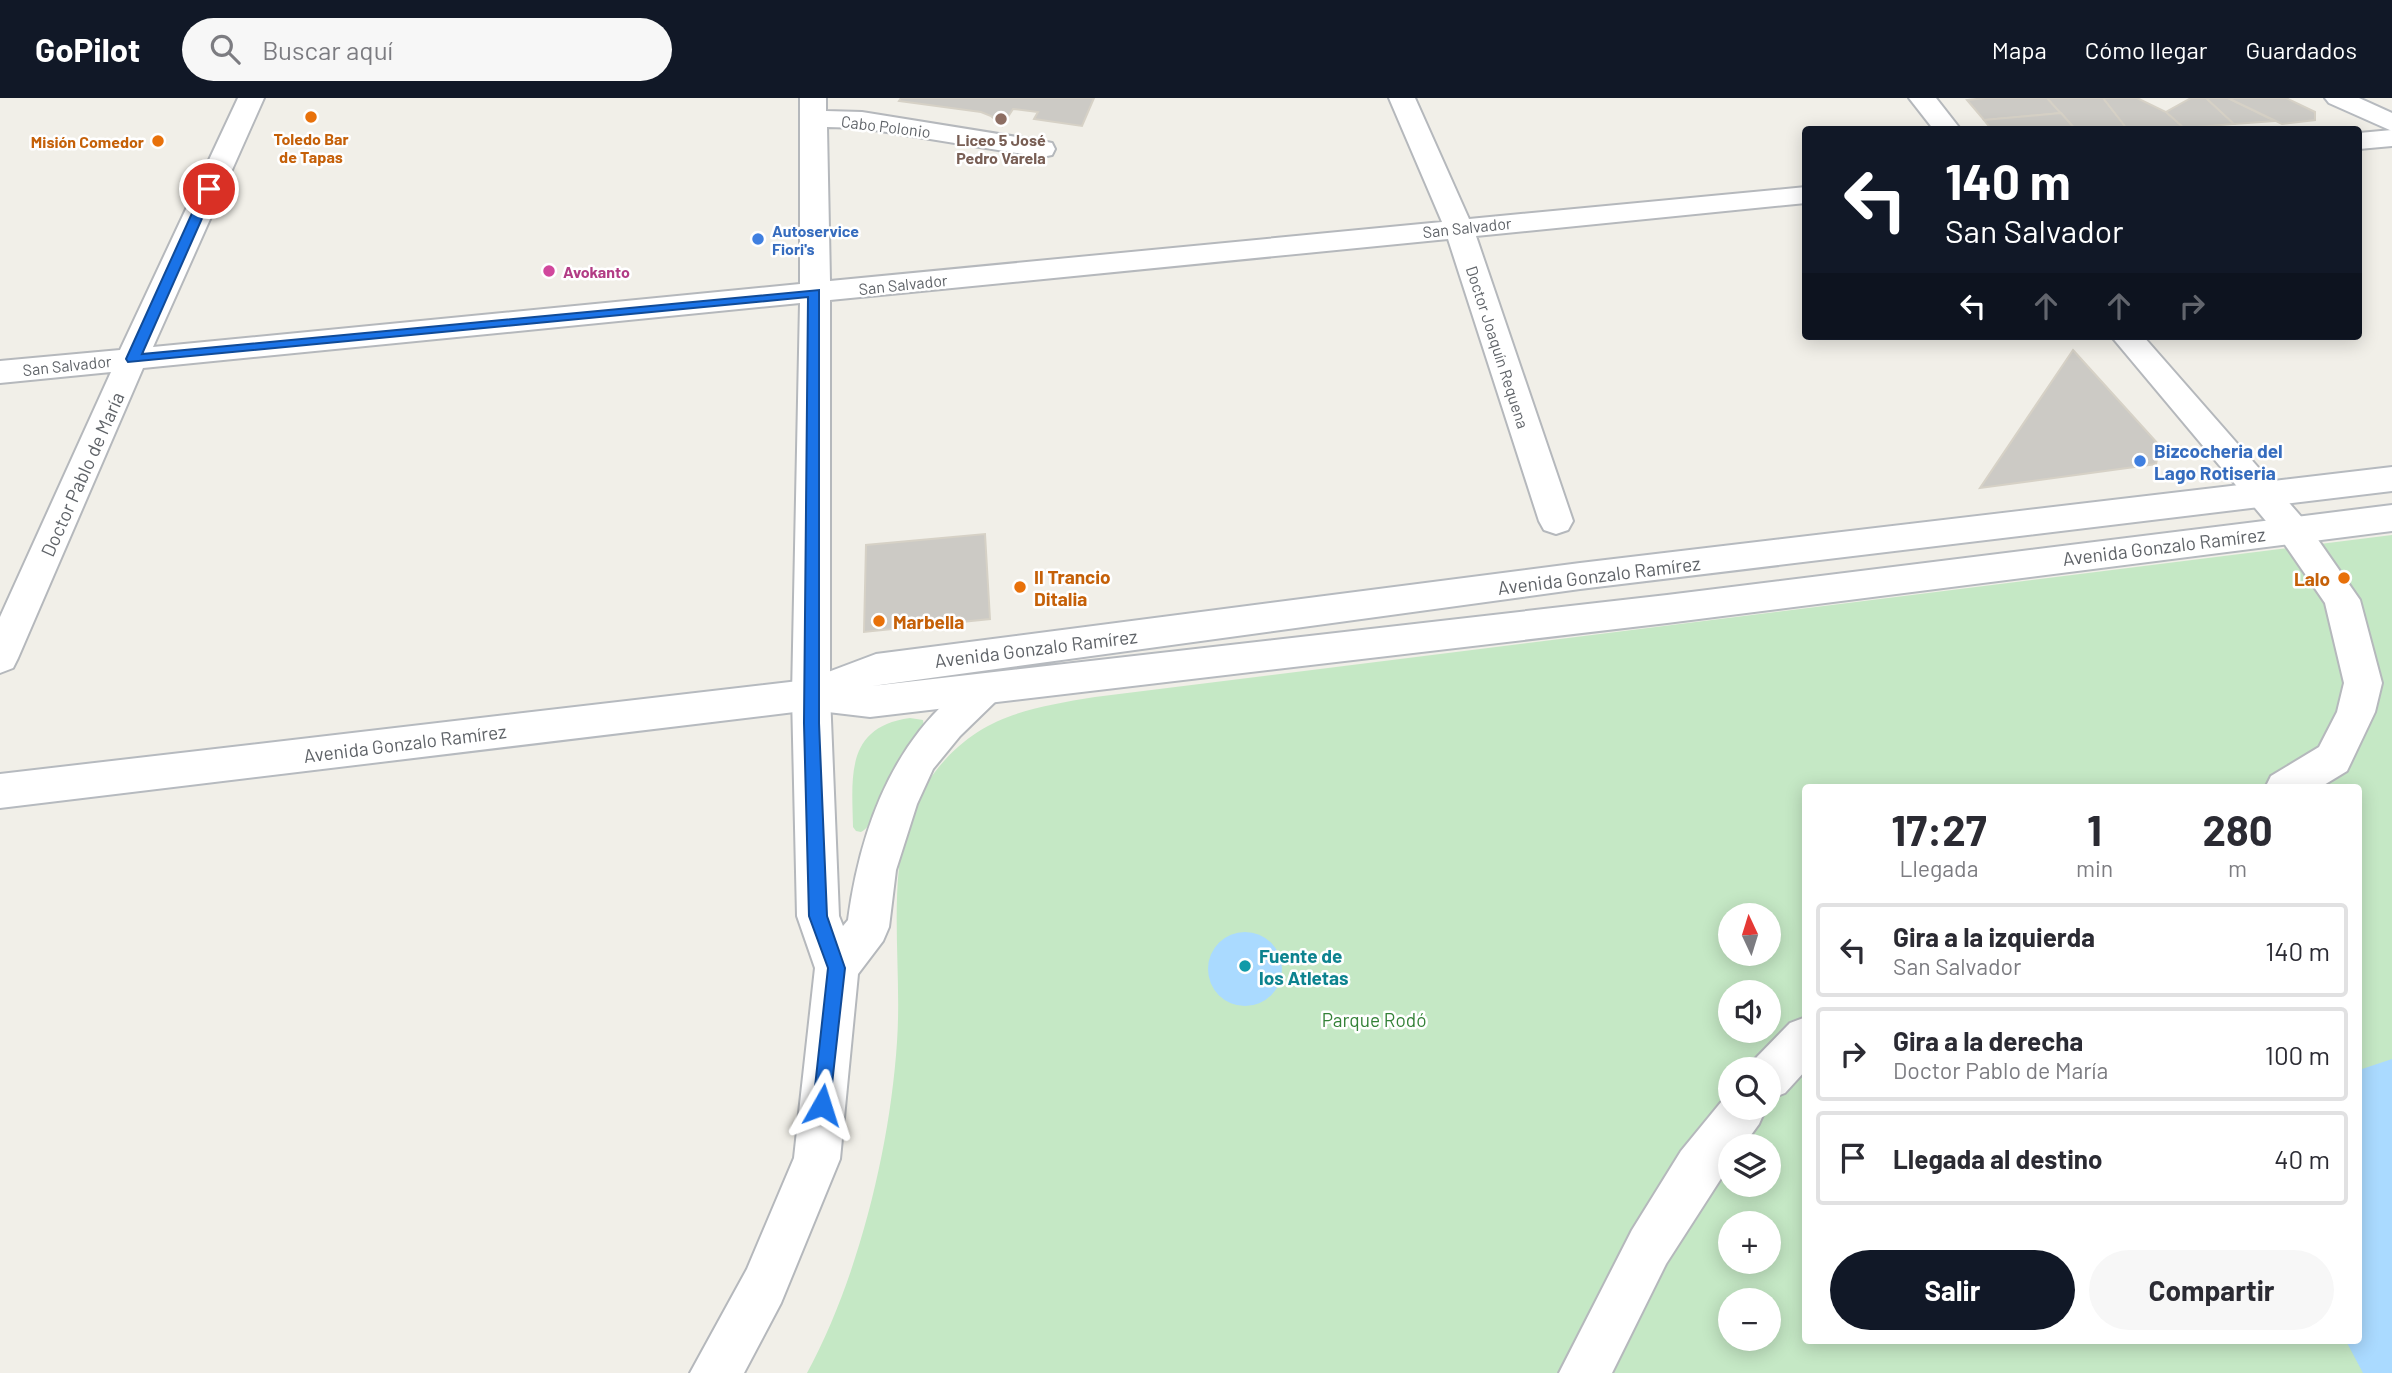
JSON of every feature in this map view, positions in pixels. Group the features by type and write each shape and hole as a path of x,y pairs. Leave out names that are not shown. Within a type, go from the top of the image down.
{"street":[{"name":"Doctor Pablo de María","path":"0,658 251,98"},
{"name":"Doctor Joaquín Requena","path":"1402,98 1459,228 1556,521"},
{"path":"1922,98 1945,126"},
{"path":"2338,98 2392,122"},
{"path":"716,1373 764,1286 817,1159 836,968 818,916 811,695 815,293 813,108"},
{"name":"Cabo Polonio","path":"813,108 862,120 1042,149"},
{"path":"2362,141 2392,138"},
{"name":"San Salvador","path":"0,372 1802,195"},
{"path":"2129,340 2293,530 2342,600 2363,683 2356,712 2333,758 2291,784"},
{"name":"Avenida Gonzalo Ramírez","path":"811,695 876,668 1580,576 2392,479"},
{"name":"Avenida Gonzalo Ramírez","path":"0,791 811,695 870,702 984,690 1667,609 2392,517"},
{"path":"836,968 867,927 875,870 897,804 919,758 946,725 984,690"},
{"path":"1781,1064 1802,1042"},
{"path":"1585,1373 1649,1247 1698,1168 1734,1120"}],"green space":[{"name":"Parque Rodó","path":"2392,535 2392,1373 807,1373 842,1297 856,1255 879,1169 887,1126 897,1042 897,889 903,830 913,805 944,761 980,730 1021,712 1095,697"},
{"path":"910,718 923,720 924,727 890,776 874,816 865,829 856,831 853,827 853,773 863,743 889,723"}],"water":[{"name":"Fuente de los Atletas","path":"1245,932 1259,935 1271,943 1279,955 1282,969 1279,983 1271,995 1259,1003 1245,1006 1231,1003 1219,995 1211,983 1208,969 1211,955 1219,943 1231,935"},
{"path":"2392,1059 2392,1373 2363,1373 2348,1344 2362,1344 2362,1069"}],"building":[{"path":"901,98 1094,98 1082,126 1034,119 1038,112 1013,109 1002,126 991,116 981,112 899,101"},
{"path":"2047,98 2061,113 1984,120 1967,100"},
{"path":"2047,98 2103,98 2125,126 2072,126"},
{"path":"2103,98 2137,98 2166,112 2182,126 2125,126"},
{"path":"2191,98 2206,98 2234,124 2182,126 2166,112"},
{"path":"2206,98 2228,98 2275,121 2234,124"},
{"path":"2228,98 2286,98 2315,112 2315,120 2282,124"},
{"path":"2061,113 2072,126 1989,126 1984,120"},
{"path":"2073,350 2160,446 2156,464 1980,488"},
{"path":"985,534 990,619 864,632 866,545"}],"place":[{"name":"Toledo Bar de Tapas","path":"311,117"},
{"name":"Liceo 5 José Pedro Varela","path":"1001,119"},
{"name":"Misión Comedor","path":"158,141"},
{"name":"Autoservice Fiori's","path":"758,239"},
{"name":"Avokanto","path":"549,271"},
{"name":"Bizcocheria del Lago Rotiseria","path":"2140,461"},
{"name":"Lalo","path":"2344,578"},
{"name":"Il Trancio Ditalia","path":"1020,587"},
{"name":"Marbella","path":"879,621"},
{"name":"Fuente de los Atletas","path":"1245,966"}],"route":[{"path":"209,189 133,359 815,293 811,723 818,916 836,968 822,1105"}]}
